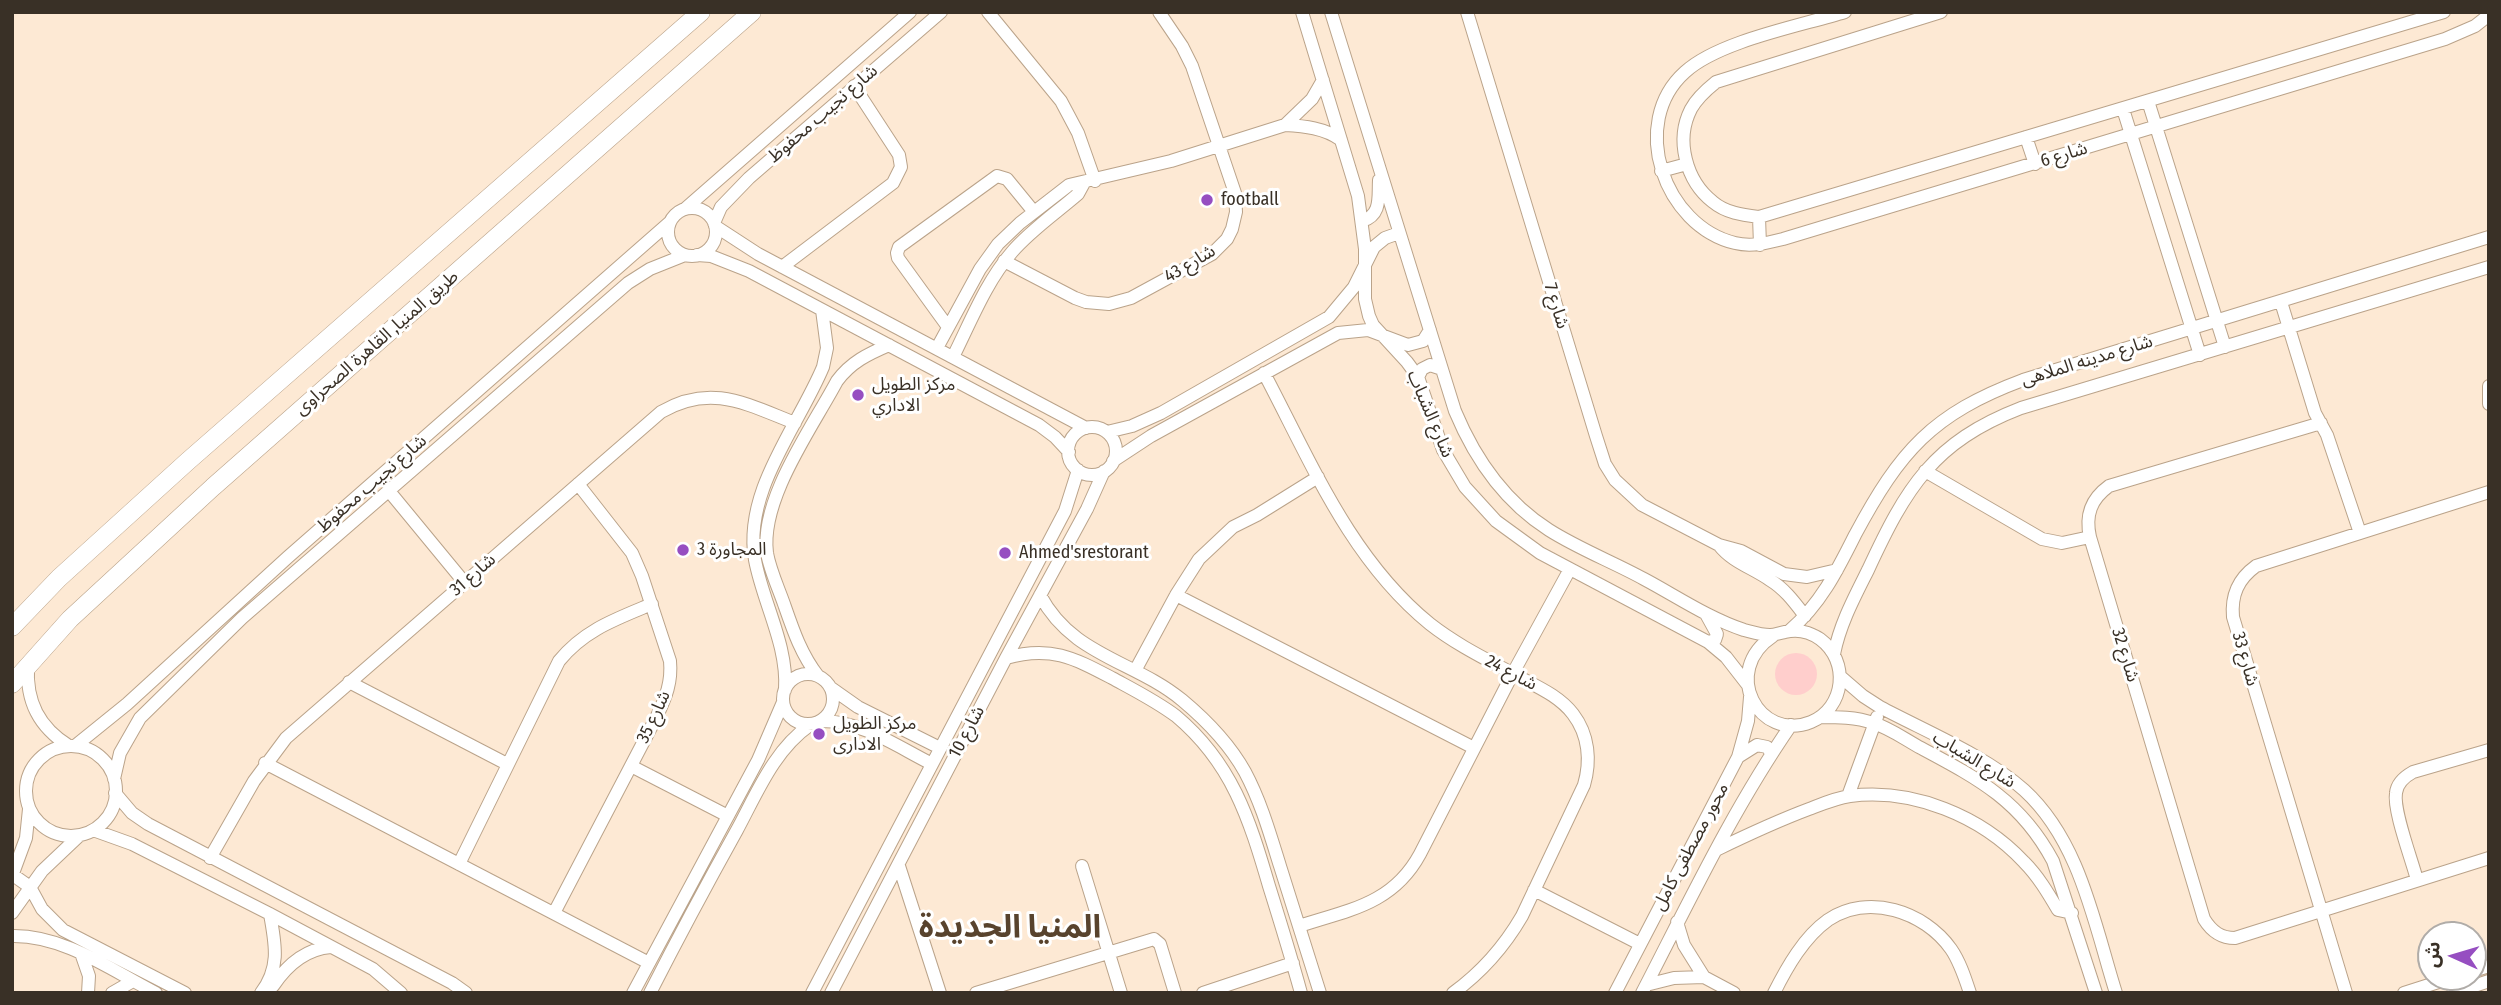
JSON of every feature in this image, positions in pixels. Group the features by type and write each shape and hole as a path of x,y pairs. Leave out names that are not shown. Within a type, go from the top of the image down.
{"highway":[{"name":"طريق المنيا, القاهرة الصحراوى","path":"12,626 59,578 188,461 701,12"},
{"name":"طريق المنيا, القاهرة الصحراوى","path":"12,684 70,619 213,487 752,12"}],"street":[{"name":"شارع نجيب محفوظ","path":"686,208 910,12"},
{"name":"شارع نجيب محفوظ","path":"714,224 722,207 749,178 941,12"},
{"path":"988,12 1061,100 1078,133 1089,182"},
{"name":"شارع 43","path":"1004,261 1086,302 1109,304 1131,298 1212,254 1227,239 1235,221 1236,202 1220,146 1192,65 1158,12"},
{"name":"شارع الشباب","path":"1302,12 1358,196 1362,221 1366,307 1373,325 1418,377 1443,450 1471,493 1514,536 1540,553 1708,642 1726,657 1749,691"},
{"name":"شارع 7","path":"1467,12 1605,464 1628,494 1642,505 1719,545 1734,548 1795,577 1837,570"},
{"path":"1845,12 1728,47 1703,57 1683,74 1668,95 1659,120 1661,172 1686,163 1684,127 1691,108 1702,93 1716,82 1941,12"},
{"path":"1897,26 1900,12"},
{"name":"شارع 6","path":"1686,163 1696,184 1713,203 1735,214 1759,217 2444,12"},
{"name":"شارع الشباب","path":"1335,13 1379,169 1455,411 1489,473 1515,503 1551,532 1704,612 1745,631 1773,636"},
{"name":"شارع 6","path":"1661,172 1680,207 1696,224 1715,236 1737,244 1760,245 2157,128 2445,39 2475,26 2489,15"},
{"path":"937,348 989,256 1009,233 1069,185 1171,161 1285,125 1312,99 1323,80"},
{"path":"782,267 893,183 900,173 899,155 854,86"},
{"path":"2148,101 2225,347"},
{"path":"2123,109 2200,355"},
{"path":"1285,125 1334,134 1341,140"},
{"path":"2026,137 2035,164"},
{"path":"735,165 749,178"},
{"path":"1362,221 1371,218 1376,211 1379,169"},
{"path":"948,327 898,258 899,247 997,176 1007,179 1034,212"},
{"path":"953,357 987,288 1004,261 1021,242 1089,182"},
{"path":"1069,452 1047,430 750,271 710,257 691,255 671,244 668,233 670,222 676,213 686,208 703,210 714,224 758,254 1086,428"},
{"path":"1759,217 1760,245"},
{"name":"شارع نجيب محفوظ","path":"72,746 127,704 288,557 670,222"},
{"path":"691,255 712,244 714,224"},
{"path":"1399,233 1378,242 1347,298 1329,317 1150,418 1107,432 1093,427 1086,428 1071,440 1069,452 1073,465 1091,475 1109,466 1158,432 1338,333 1358,329 1380,332 1411,345 1423,341 1430,330"},
{"name":"شارع مدينه الملاهى","path":"1789,631 1823,594 1882,486 1900,460 1931,430 1971,402 2023,380 2489,237"},
{"path":"750,271 758,254"},
{"name":"شارع نجيب محفوظ","path":"114,779 120,753 140,718 242,618 615,295 650,269 691,255"},
{"name":"شارع مدينه الملاهى","path":"1834,654 1843,622 1903,500 1925,471 1953,445 2003,415 2489,267"},
{"path":"602,282 615,295"},
{"path":"2281,302 2315,413 2327,435 2360,533"},
{"path":"822,310 827,348 823,367 764,484 756,508 753,541 758,572 785,672 785,709 795,721 843,722 864,729 932,764"},
{"path":"1329,317 1338,333"},
{"path":"890,345 853,363 833,389 776,492 766,528 767,553 803,655 818,676 859,708 940,748"},
{"path":"1418,377 1422,369 1430,365 1442,369"},
{"name":"شارع 24","path":"1264,373 1351,536 1397,593 1450,638 1556,697 1566,705 1581,728 1588,752 1584,785 1534,890 1517,925 1499,950 1473,978 1453,993"},
{"path":"817,380 833,389"},
{"path":"2489,386 2489,404"},
{"path":"1007,408 1017,390"},
{"name":"شارع 31","path":"210,858 265,763 301,723 661,412 675,404 706,396 733,400 796,423"},
{"path":"1150,418 1158,432"},
{"name":"شارع 32","path":"2321,423 2109,486 2101,492 2090,508 2090,537 2208,926 2221,936 2235,938 2489,858"},
{"path":"1107,432 1115,446 1109,466"},
{"name":"شارع 10","path":"831,993 1109,466"},
{"name":"شارع 10","path":"812,993 1059,521 1069,501 1078,470"},
{"path":"1925,471 2042,539 2062,543 2090,537"},
{"path":"1136,669 1199,559 1233,527 1318,477"},
{"name":"شارع 35","path":"554,913 657,716 670,682 670,661 632,553 578,484"},
{"path":"764,484 776,492"},
{"path":"389,491 464,582"},
{"name":"شارع 33","path":"2346,993 2233,617 2236,587 2256,566 2489,492"},
{"path":"1059,521 1075,530"},
{"path":"1862,522 1885,534"},
{"name":"شارع 7","path":"1719,545 1730,557 1783,589 1805,616"},
{"path":"1299,926 1366,905 1396,887 1414,866 1513,673 1570,569"},
{"path":"1040,595 1053,617 1071,635 1090,648 1136,669 1180,698 1198,714 1244,769 1255,791 1320,993"},
{"path":"1176,595 1474,748"},
{"path":"459,864 549,677 568,649 598,626 652,604"},
{"path":"1704,612 1717,634 1715,640 1708,642"},
{"path":"776,636 793,629"},
{"path":"1789,631 1818,637 1834,654 1841,677 1835,700 1820,717 1791,725 1774,721 1764,715 1749,691 1749,662 1755,651 1773,636 1789,631"},
{"path":"1061,654 1071,635"},
{"path":"1006,658 1034,652 1061,654 1080,661 1147,697 1177,717 1196,735 1221,765 1249,818 1301,993"},
{"path":"12,913 54,857 80,835 93,830 109,814 115,793 114,779 99,756 72,746 44,726 36,713 27,682 28,666"},
{"path":"633,993 762,752 789,684 799,676 818,676"},
{"name":"شارع الشباب","path":"1841,677 1880,706 1995,768 2023,789 2046,815 2073,860 2116,993"},
{"path":"349,682 507,764"},
{"path":"650,993 776,760 794,737 832,707 831,688"},
{"name":"محور مصطفى كامل","path":"1615,993 1738,758 1746,734 1749,691"},
{"path":"127,704 140,718"},
{"path":"1848,796 1880,706"},
{"name":"شارع الشباب","path":"1820,717 1874,723 1973,775 2017,809 2043,842 2053,861 2096,993"},
{"name":"محور مصطفى كامل","path":"1644,989 1716,850 1771,753 1791,725"},
{"path":"1738,758 1757,745 1767,747 1771,753"},
{"path":"72,746 46,753 34,764 27,779 29,809 26,838 13,876 30,887 48,917 83,948 156,993"},
{"path":"2417,880 2396,801 2401,780 2413,772 2489,750"},
{"path":"762,752 776,760"},
{"path":"265,763 649,963"},
{"path":"631,766 728,816"},
{"path":"12,792 26,795"},
{"path":"115,793 139,818 210,858 452,983 466,993"},
{"path":"1716,850 1785,818 1848,796 1886,795 1920,800 1972,823 2010,848 2040,881 2058,910 2071,913"},
{"path":"29,809 46,829 62,835 80,835"},
{"path":"93,830 132,844 270,914 373,969 401,993"},
{"path":"893,841 908,849"},
{"path":"1264,868 1279,863"},
{"path":"899,866 940,993"},
{"path":"1082,866 1121,993"},
{"path":"1534,890 1640,944"},
{"path":"1774,993 1786,971 1818,929 1850,909 1876,907 1903,913 1930,928 1951,948 1970,993"},
{"path":"268,989 276,955 270,914"},
{"path":"1677,922 1684,946 1704,977 1734,993"},
{"path":"12,936 83,948 185,993"},
{"path":"976,993 1108,952 1157,940 1175,993"},
{"path":"268,989 295,961 316,949 331,947"},
{"path":"83,948 89,976 88,993"},
{"path":"1203,993 1293,963"},
{"path":"1644,989 1674,978 1704,977"},
{"path":"111,993 133,981"},
{"path":"2453,993 2489,981"}],"shaded area":[{"path":"1796,653 1811,659 1817,674 1811,689 1796,695 1781,689 1775,674 1781,659"}],"place":[{"name":"football","path":"1207,200"},
{"name":"مركز الطويل الاداري","path":"858,395"},
{"name":"المجاورة 3","path":"683,550"},
{"name":"Ahmed'srestorant","path":"1005,553"},
{"name":"مركز الطويل الادارى","path":"819,734"}],"district":[{"name":"المنيا الجديدة","path":"1010,928"}]}
